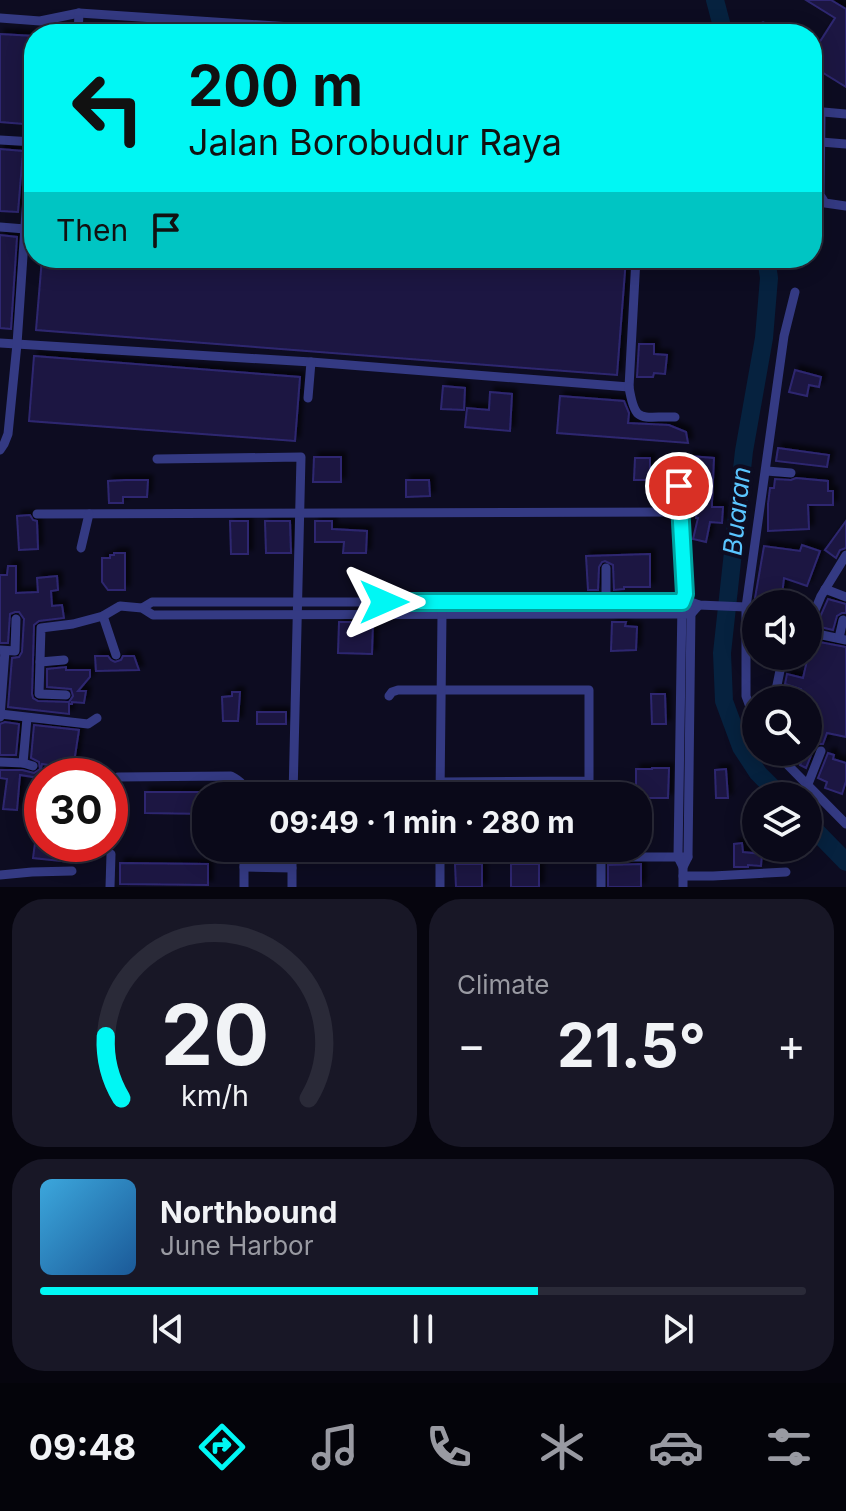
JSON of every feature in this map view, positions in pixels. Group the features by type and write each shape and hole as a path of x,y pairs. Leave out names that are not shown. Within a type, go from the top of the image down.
{"street":[{"path":"78,24 79,13"},
{"path":"0,18 40,21 79,13 246,24"},
{"path":"822,112 846,114"},
{"path":"0,140 24,142"},
{"path":"822,142 846,144"},
{"path":"822,198 825,203 846,206"},
{"path":"0,227 24,229"},
{"path":"0,450 8,434 24,243"},
{"path":"635,268 629,387 632,406 640,416 675,417"},
{"path":"747,590 767,471 784,336 795,292"},
{"path":"0,343 311,362 629,387"},
{"path":"308,398 311,362"},
{"path":"157,459 301,457 293,782"},
{"path":"677,460 693,602 686,614 683,869"},
{"path":"767,471 791,473"},
{"path":"37,514 681,512"},
{"path":"81,548 89,514"},
{"path":"822,595 841,574 846,555"},
{"path":"606,568 606,602"},
{"path":"825,589 846,597"},
{"path":"142,608 152,602 244,601 693,602 742,607"},
{"path":"244,601 245,614"},
{"path":"383,613 384,602"},
{"path":"459,602 459,614"},
{"path":"516,602 516,614"},
{"path":"559,602 559,614"},
{"path":"686,614 693,602"},
{"path":"66,695 39,694 41,628 103,616 120,606 142,608 153,615 686,614"},
{"path":"389,696 398,690 441,689 589,690 589,781 441,782 441,689 442,614"},
{"path":"103,616 116,655"},
{"path":"16,619 15,651 2,651 0,715 88,724 97,718"},
{"path":"822,634 842,639 843,620"},
{"path":"40,662 64,660"},
{"path":"0,762 28,764 27,718"},
{"path":"789,766 806,782"},
{"path":"128,777 231,776 241,782"},
{"path":"822,799 846,824"},
{"path":"110,887 111,862"},
{"path":"244,862 244,887"},
{"path":"244,867 271,862"},
{"path":"292,862 292,887"},
{"path":"440,862 440,887"},
{"path":"601,862 601,887"},
{"path":"639,862 713,876 786,872"},
{"path":"0,875 72,871"}],"building":[{"path":"806,0 831,0 846,9 846,87 822,72 822,38 835,18"},
{"path":"0,34 24,35 24,124 0,122"},
{"path":"0,149 23,151 18,212 0,211"},
{"path":"0,235 17,237 11,329 0,328"},
{"path":"41,268 625,268 617,375 36,330"},
{"path":"639,344 654,344 654,354 667,355 665,374 637,377"},
{"path":"34,356 300,377 295,441 29,421"},
{"path":"795,370 821,377 819,387 809,385 807,396 789,392"},
{"path":"443,386 465,388 464,410 441,409"},
{"path":"490,392 512,394 510,431 465,427 467,408 489,410"},
{"path":"560,396 624,401 629,413 628,423 669,425 686,432 688,443 557,433"},
{"path":"778,448 829,455 827,467 776,461"},
{"path":"689,456 714,458 712,507 723,507 722,523 710,522 706,542 693,539 697,508 687,508 686,487 699,488 701,466 688,465"},
{"path":"314,457 341,457 341,482 313,482"},
{"path":"635,458 650,458 650,480 634,480"},
{"path":"775,479 828,481 828,491 833,491 833,505 808,505 809,529 768,531 770,488 774,488"},
{"path":"148,480 147,497 123,497 123,503 109,503 108,481"},
{"path":"406,480 429,480 430,496 406,497"},
{"path":"30,515 37,521 38,549 19,550 17,516"},
{"path":"230,521 248,521 248,554 231,554"},
{"path":"265,521 290,521 291,553 266,553"},
{"path":"315,521 332,521 332,529 367,531 366,553 343,553 344,542 315,542"},
{"path":"846,521 846,548 840,550 836,558 825,550"},
{"path":"802,545 820,551 807,586 784,578 783,590 756,590 764,546 800,551"},
{"path":"114,553 125,553 125,590 108,590 102,582 102,558 110,558"},
{"path":"650,554 650,587 614,590 613,565 605,561 599,567 598,590 588,590 586,556"},
{"path":"8,566 16,566 16,593 38,592 37,578 57,576 58,590 51,591 52,606 62,605 64,618 39,621 34,625 32,694 38,701 69,702 73,696 71,689 47,687 47,669 66,667 66,670 90,670 90,677 78,691 86,691 84,703 69,704 69,714 8,707 12,658 19,657 22,652 24,619 19,612 10,614 8,643 0,643 0,575 7,575"},
{"path":"828,599 846,604 846,613 837,616 833,630 822,627 822,612"},
{"path":"339,622 373,622 372,654 338,653"},
{"path":"612,622 626,622 625,626 637,627 636,650 611,651"},
{"path":"822,642 846,647 846,737 827,733 822,744 822,686 785,684 787,674 803,678 805,670 822,670"},
{"path":"95,656 108,656 115,662 123,656 134,656 139,670 96,671"},
{"path":"232,692 240,692 238,721 223,721 222,697 232,696"},
{"path":"651,694 665,694 666,724 652,724"},
{"path":"257,712 286,712 286,724 257,724"},
{"path":"0,724 19,724 16,755 0,755"},
{"path":"34,725 79,730 75,758 31,758"},
{"path":"828,753 834,755 833,759 846,763 842,794 825,788 827,782 818,778"},
{"path":"669,768 668,798 652,798 652,782 636,782 636,769"},
{"path":"726,769 728,798 716,798 715,770"},
{"path":"0,770 22,770 24,776 20,775 17,810 3,809 7,779 0,778"},
{"path":"145,792 192,792 192,814 145,813"},
{"path":"742,843 742,862 761,862 761,866 734,867 734,844"},
{"path":"120,863 208,864 208,885 120,884"},
{"path":"455,864 482,864 482,887 456,887"},
{"path":"511,864 539,864 539,887 511,887"},
{"path":"641,864 641,887 608,887 608,865"}],"waterway":[{"name":"Buaran","path":"715,0 721,24"},
{"name":"Buaran","path":"767,782 741,747 724,701 722,653 744,451 764,338 768,268"},
{"name":"Buaran","path":"822,837 846,862"}],"route":[{"path":"384,602 682,602 685,594 679,486"}]}
